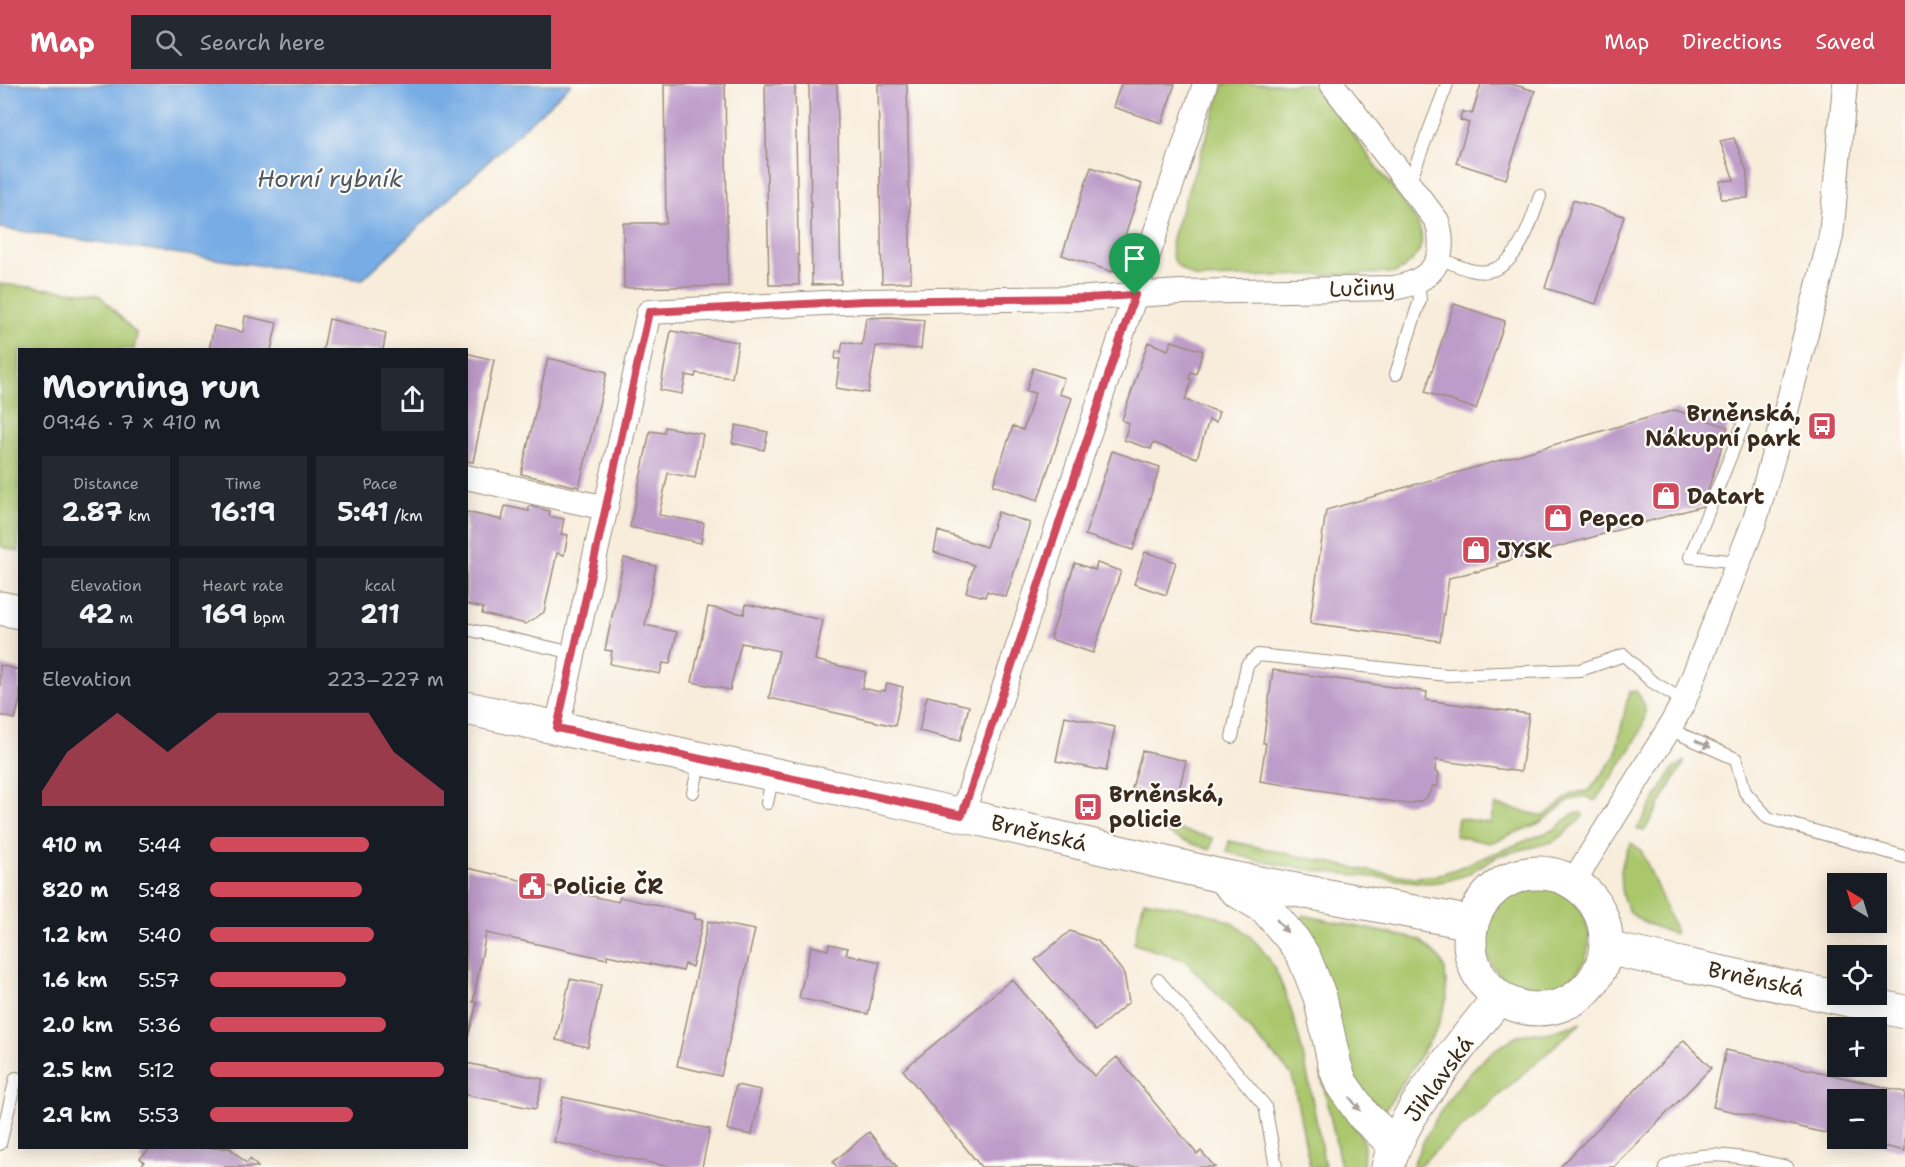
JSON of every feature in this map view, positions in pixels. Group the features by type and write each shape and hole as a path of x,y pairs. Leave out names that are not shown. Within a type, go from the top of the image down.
{"main road":[{"path":"0,608 18,612"},
{"name":"Brněnská","path":"468,708 701,759 770,789 962,815 1221,876 1472,923"},
{"path":"1537,873 1562,877 1573,882 1596,904 1605,928 1606,948 1602,964 1594,980 1575,998 1550,1008 1534,1009 1509,1004 1482,981 1472,960 1470,936 1472,923 1484,898 1492,890 1512,878 1537,873"},
{"path":"1221,876 1236,890 1266,908 1304,957 1320,997 1341,1083 1392,1156"},
{"name":"Brněnská","path":"1606,948 1905,1012"},
{"name":"Jihlavská","path":"1392,1156 1403,1129 1432,1084 1499,997"}],"street":[{"path":"962,815 1205,84"},
{"path":"1332,84 1437,221 1441,244 1439,258"},
{"path":"1573,882 1669,729 1684,701 1755,520 1785,415 1831,236 1845,84"},
{"name":"Lučiny","path":"606,507 649,312 864,301 1088,298 1394,288 1418,282 1432,270 1439,258"},
{"path":"468,477 606,507 557,728"}],"lane":[{"path":"1409,183 1447,84"},
{"path":"1439,258 1472,271 1492,271 1510,259 1520,244 1540,196"},
{"path":"1395,374 1420,300 1418,282"},
{"path":"1739,562 1690,557 1745,420"},
{"path":"468,629 574,653"},
{"path":"1232,737 1246,665 1258,655 1447,675 1580,670 1624,656 1651,681 1684,701"},
{"path":"1669,729 1736,759 1745,792 1768,818 1905,856"},
{"path":"693,792 701,759"},
{"path":"1158,980 1265,1106 1276,1167"},
{"path":"0,1144 16,1078 18,1078"},
{"path":"1665,1167 1674,1162 1719,1154 1751,1163 1787,1167"}],"green space":[{"path":"1224,84 1316,84 1416,220 1420,229 1421,244 1410,263 1395,273 1197,278 1184,271 1173,258 1172,238"},
{"path":"0,284 98,294 137,334 134,348 18,348 18,552 0,546"},
{"path":"1636,691 1641,698 1645,712 1639,733 1625,758 1595,801 1585,796 1568,801 1537,824 1490,843 1455,836 1458,818 1490,823 1495,805 1544,816 1572,794 1590,790 1615,756 1629,692"},
{"path":"1685,761 1644,831 1637,829 1673,769"},
{"path":"1574,813 1582,813 1583,816 1561,837 1552,842 1497,856 1466,875 1446,881 1427,883 1318,871 1258,861 1227,852 1229,841 1369,871 1414,877 1433,876 1555,829"},
{"path":"1144,821 1213,838 1210,850 1182,840"},
{"path":"1631,843 1641,850 1675,929 1674,934 1641,921 1632,914 1623,898 1622,869"},
{"path":"1537,887 1557,891 1574,902 1585,919 1589,939 1585,959 1574,976 1557,987 1537,991 1517,987 1500,976 1489,959 1485,939 1489,919 1500,902 1517,891"},
{"path":"1144,900 1192,910 1227,921 1248,935 1269,959 1285,993 1300,1041 1325,1167 1310,1167 1292,1075 1185,960 1134,944"},
{"path":"1303,915 1420,940 1440,959 1445,970 1447,998 1437,1029 1384,1112 1352,1078 1299,925"},
{"path":"1581,1023 1417,1167 1412,1167 1441,1111 1454,1092 1484,1059 1518,1036 1550,1032"},
{"path":"1321,1073 1362,1138 1363,1167 1341,1167"}],"water":[{"name":"Horní rybník","path":"0,84 571,84 362,280 0,228"}],"building":[{"path":"664,84 725,84 728,286 624,288 623,223 666,223"},
{"path":"765,84 795,84 799,285 769,285"},
{"path":"809,84 837,84 841,284 812,285"},
{"path":"878,84 907,84 911,282 882,283"},
{"path":"1121,84 1175,84 1162,123 1113,107"},
{"path":"1481,84 1512,84 1535,91 1506,179 1456,163 1469,123 1460,120 1462,111 1472,114"},
{"path":"1734,138 1747,172 1748,198 1721,199 1720,181 1734,180 1720,141"},
{"path":"1091,167 1142,184 1113,272 1062,255"},
{"path":"1573,200 1624,216 1596,304 1545,288"},
{"path":"1454,304 1505,321 1476,409 1425,392"},
{"path":"245,316 277,323 271,348 209,348 214,326 243,332"},
{"path":"890,317 924,320 921,349 876,346 868,393 836,388 840,359 835,359 836,351 841,352 843,342 862,345 866,318"},
{"path":"329,319 386,333 383,348 323,348"},
{"path":"671,331 738,342 732,378 696,373 695,377 686,375 682,394 660,390"},
{"path":"1172,341 1203,351 1196,374 1191,372 1189,379 1192,380 1185,400 1219,412 1216,422 1209,420 1197,458 1153,443 1151,449 1124,440 1129,423 1122,420 1148,342 1168,350"},
{"path":"468,354 494,360 473,462 468,461"},
{"path":"548,358 607,372 579,487 521,474"},
{"path":"1033,368 1064,378 1059,394 1072,398 1038,500 993,485 1013,426 1023,430 1035,393 1026,391"},
{"path":"1675,410 1728,427 1703,506 1497,564 1498,566 1449,578 1440,641 1310,623 1326,510"},
{"path":"736,425 768,432 764,450 732,443"},
{"path":"665,427 703,434 695,478 668,473 659,515 704,523 701,543 630,527 650,431 664,433"},
{"path":"1112,451 1160,467 1133,550 1085,535"},
{"path":"505,506 529,511 529,506 550,511 549,516 564,519 561,534 568,535 564,555 557,553 544,612 526,624 482,614 483,608 468,604 468,512 502,520"},
{"path":"998,512 1030,523 1006,597 987,591 985,597 966,592 974,565 934,552 938,531 986,547"},
{"path":"1145,552 1176,562 1166,595 1134,584"},
{"path":"624,558 656,566 645,625 677,632 670,664 663,663 660,674 610,664 612,651 605,650"},
{"path":"1075,563 1095,570 1097,563 1121,571 1093,653 1050,639"},
{"path":"746,604 823,620 815,660 866,672 862,688 880,692 885,691 887,683 903,687 895,726 769,698 779,651 741,643 730,690 692,682 708,607 744,614"},
{"path":"0,665 18,670 18,708 15,719 0,715"},
{"path":"1273,670 1427,692 1426,700 1529,714 1521,772 1436,760 1435,772 1439,773 1437,786 1433,786 1427,797 1421,801 1408,804 1260,781"},
{"path":"927,696 969,706 960,741 919,731"},
{"path":"1065,716 1115,727 1106,771 1056,761"},
{"path":"1142,751 1186,761 1177,798 1132,788"},
{"path":"468,868 618,902 620,897 695,914 695,919 703,920 692,967 685,964 683,971 607,955 607,959 486,933 473,1002 477,1002 468,1038"},
{"path":"708,921 755,930 721,1076 677,1066"},
{"path":"1070,931 1098,941 1124,973 1129,1002 1095,1031 1035,960"},
{"path":"829,944 848,948 846,954 880,962 868,1014 799,998 811,946 828,950"},
{"path":"570,979 601,985 588,1047 556,1040"},
{"path":"1012,979 1094,1076 1117,1057 1197,1154 1201,1151 1215,1167 981,1167 903,1070"},
{"path":"1684,1040 1711,1068 1614,1167 1560,1167"},
{"path":"1726,1050 1827,1074 1827,1077 1841,1077 1905,1092 1905,1151 1887,1147 1887,1089 1827,1089 1827,1133 1713,1107"},
{"path":"468,1063 543,1079 536,1109 468,1095"},
{"path":"736,1085 761,1090 752,1135 727,1130"},
{"path":"563,1097 710,1129 702,1167 669,1167 554,1142"},
{"path":"869,1132 897,1167 837,1167 833,1162"},
{"path":"150,1149 231,1149 246,1163 250,1159 258,1167 140,1167 144,1162 140,1158"}],"place":[{"name":"Brněnská, Nákupní park","path":"1822,426"},
{"name":"Datart","path":"1666,496"},
{"name":"Pepco","path":"1558,518"},
{"name":"JYSK","path":"1476,550"},
{"name":"Brněnská, policie","path":"1088,807"},
{"name":"Policie ČR","path":"532,886"}],"route":[{"path":"1135,295 962,815 557,728 649,312 864,301 1088,298 1135,295"}]}
